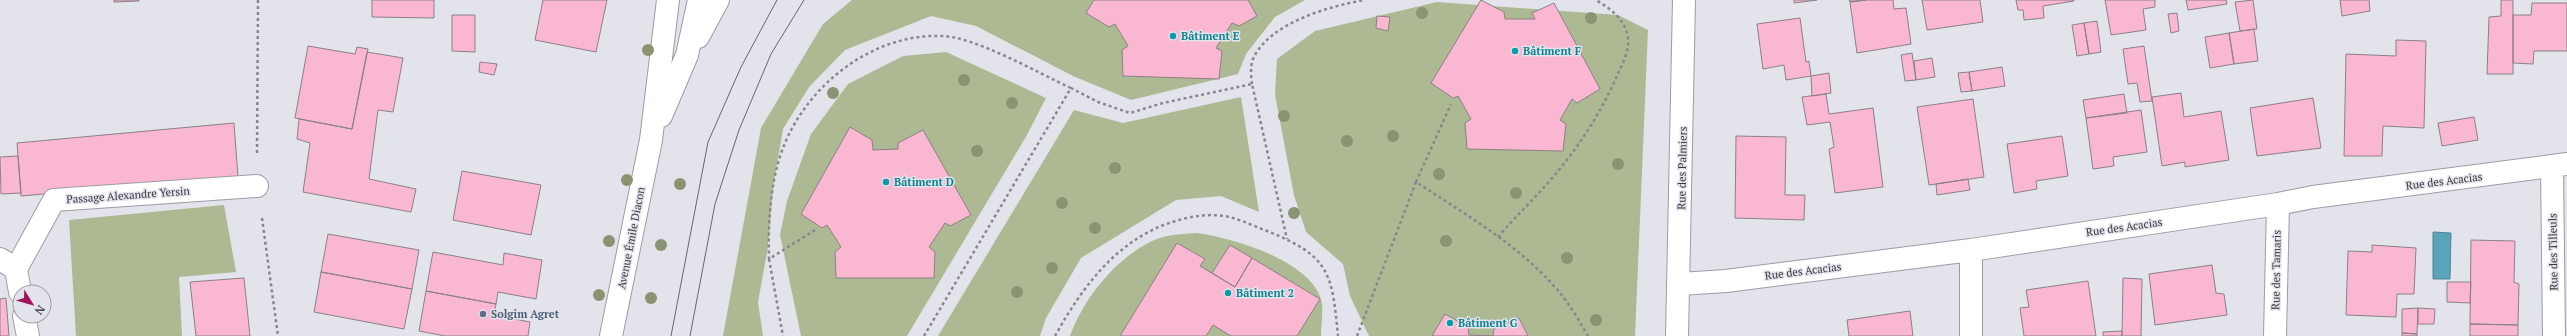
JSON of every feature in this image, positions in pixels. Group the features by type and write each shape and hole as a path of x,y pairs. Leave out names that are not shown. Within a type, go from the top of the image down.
{"street":[{"name":"Avenue Émile Diacon","path":"611,336 651,140 668,0"},
{"name":"Avenue Émile Diacon","path":"687,55 699,0"},
{"name":"Avenue Émile Diacon","path":"651,140 687,55 718,0"},
{"name":"Rue des Palmiers","path":"1677,336 1680,284 1684,0"},
{"name":"Rue des Acacias","path":"1680,284 1726,281 1971,250 2278,204 2313,197 2560,166"},
{"name":"Rue des Tilleuls","path":"2554,336 2560,166"},
{"name":"Passage Alexandre Yersin","path":"8,264 54,200 257,186"},
{"name":"Rue des Tamaris","path":"2275,336 2278,204"},
{"path":"1971,250 1971,336"},
{"path":"8,264 17,284"},
{"path":"26,324 28,336"}],"path":[{"path":"1287,239 1252,84 1252,61 1272,35 1320,11 1365,0"},
{"path":"1498,237 1554,176 1578,145 1598,117 1624,61 1628,39 1623,22 1610,9 1596,0"},
{"path":"784,336 769,259 773,188 783,148 796,121 827,83 857,58 903,39 943,36 983,46 1098,102 1130,113 1163,103 1252,84"},
{"path":"924,336 1070,88"},
{"path":"1357,336 1416,182 1451,104"},
{"path":"1416,182 1498,237 1554,285 1588,336"},
{"path":"1055,336 1074,302 1097,273 1126,244 1158,226 1197,215 1232,218 1287,239 1312,255 1325,269 1332,285 1338,336"},
{"path":"769,259 815,230"}],"green space":[{"path":"852,0 1305,0 1275,17 1246,54 1238,74 1131,100 1073,76 976,26 931,16 845,50 809,87 783,129 773,188 768,247 758,302 763,336 723,336 761,128 823,24"},
{"path":"1437,2 1618,15 1648,30 1635,336 1369,336 1350,296 1343,264 1306,232 1294,195 1275,95 1277,59 1315,31"},
{"path":"946,52 1046,98 1027,135 907,336 801,336 780,235 787,201 811,134 848,84 903,56"},
{"path":"1241,97 1259,212 1221,196 1176,200 1081,258 1046,318 1040,336 938,336 1074,110 1123,123"},
{"path":"224,205 236,272 179,277 182,336 76,336 69,220"},
{"path":"1197,233 1230,240 1268,253 1286,262 1302,273 1314,285 1321,299 1321,336 1070,336 1092,294 1113,269 1126,258 1138,249 1157,239 1174,235"}],"water":[{"path":"2433,232 2451,233 2450,279 2433,279"}],"building":[{"path":"114,0 139,0 139,1 114,2"},
{"path":"372,0 434,0 434,18 372,17"},
{"path":"543,0 607,0 596,52 535,40"},
{"name":"Bâtiment E","path":"1094,0 1248,0 1257,16 1239,26 1232,23 1216,48 1222,51 1219,79 1123,76 1122,50 1128,46 1115,24 1109,27 1086,13"},
{"name":"Bâtiment F","path":"1481,0 1504,12 1505,19 1535,19 1532,13 1554,3 1600,89 1577,103 1572,99 1560,120 1566,124 1563,151 1467,149 1465,123 1471,119 1458,96 1453,98 1431,83"},
{"path":"1794,0 1817,0 1794,3"},
{"path":"1849,0 1866,0 1850,2"},
{"path":"1866,0 1893,0 1894,9 1906,8 1911,44 1857,53 1850,2"},
{"path":"1922,0 1980,0 1983,22 1927,30"},
{"path":"2016,0 2074,1 2043,6 2044,18 2024,20 2023,10 2018,10"},
{"path":"2105,0 2155,0 2155,7 2143,9 2146,30 2111,35"},
{"path":"2186,0 2226,0 2227,4 2188,10"},
{"path":"2253,0 2257,29 2240,31 2235,2"},
{"path":"2340,0 2369,0 2370,11 2342,16"},
{"path":"2501,0 2513,0 2513,74 2487,74 2489,17 2501,16"},
{"path":"2532,3 2567,3 2567,51 2534,51 2533,64 2513,63 2513,15 2531,15"},
{"path":"2177,13 2179,31 2171,33 2168,14"},
{"path":"452,15 475,15 475,52 452,51"},
{"path":"1377,16 1390,17 1388,31 1376,28"},
{"path":"1800,18 1806,62 1809,61 1811,76 1786,80 1784,65 1763,69 1757,24"},
{"path":"2097,21 2101,52 2089,54 2084,23"},
{"path":"2084,23 2089,54 2077,56 2072,25"},
{"path":"2254,29 2258,61 2234,64 2229,33"},
{"path":"2229,33 2234,64 2210,68 2205,37"},
{"path":"2396,40 2426,41 2424,128 2383,126 2382,156 2344,156 2346,54 2396,56"},
{"path":"308,46 355,54 357,47 368,49 352,129 295,118"},
{"path":"2144,46 2152,101 2140,102 2137,83 2128,84 2123,49"},
{"path":"367,52 403,58 393,112 378,110 369,179 416,189 411,212 303,192 310,143 297,139 299,119 352,129"},
{"path":"1912,53 1916,80 1905,81 1901,55"},
{"path":"1932,58 1935,77 1916,80 1914,61"},
{"path":"480,62 497,64 494,75 479,72"},
{"path":"2002,67 2005,86 1972,91 1969,72"},
{"path":"1969,72 1972,91 1961,92 1958,73"},
{"path":"1829,73 1831,93 1812,96 1811,76"},
{"path":"2181,93 2184,117 2221,111 2229,160 2185,167 2185,162 2162,166 2152,97"},
{"path":"1826,94 1829,114 1873,108 1883,187 1835,193 1829,149 1834,147 1830,122 1807,125 1802,97"},
{"path":"2124,94 2127,113 2086,118 2083,100"},
{"path":"2313,98 2321,148 2257,156 2250,108"},
{"path":"1973,99 1984,177 1929,185 1917,107"},
{"path":"2141,110 2147,152 2113,157 2114,166 2093,169 2086,118"},
{"path":"2474,117 2478,140 2442,146 2438,123"},
{"path":"234,123 238,177 21,196 17,143"},
{"name":"Bâtiment D","path":"850,127 872,140 873,150 898,149 898,143 923,130 971,215 950,226 945,223 929,247 935,252 934,278 836,278 835,252 841,247 827,225 822,228 801,214"},
{"path":"1736,136 1786,137 1785,195 1805,195 1804,220 1735,218"},
{"path":"2062,136 2068,176 2036,181 2037,189 2014,193 2007,144"},
{"path":"18,156 21,193 1,194 0,157"},
{"path":"462,171 541,185 531,235 453,220"},
{"path":"1968,179 1970,190 1937,195 1936,184"},
{"path":"328,234 419,250 412,289 321,272"},
{"path":"2471,240 2515,241 2514,282 2519,284 2518,325 2470,324"},
{"name":"Bâtiment 2","path":"1177,243 1205,259 1200,266 1235,287 1252,258 1320,299 1297,336 1231,336 1213,325 1206,336 1120,336"},
{"path":"1230,245 1252,258 1235,287 1212,273"},
{"path":"2372,245 2416,248 2414,294 2397,294 2396,317 2346,315 2348,251 2372,252"},
{"path":"433,252 503,265 504,253 542,260 536,299 498,292 496,304 426,291"},
{"path":"2212,265 2216,293 2224,294 2227,315 2155,325 2149,274"},
{"path":"321,272 412,289 404,329 314,312"},
{"path":"244,278 250,336 196,336 190,282"},
{"path":"2123,278 2142,279 2141,336 2122,336"},
{"path":"2088,281 2096,336 2024,336 2020,308 2029,307 2026,290"},
{"path":"2447,282 2471,282 2470,303 2447,302"},
{"path":"426,291 496,304 494,315 530,322 528,336 445,336 419,331"},
{"path":"6,298 9,336 0,336 0,299"},
{"path":"2418,308 2417,334 2402,333 2402,309"},
{"path":"2418,308 2435,309 2434,324 2418,324"},
{"path":"1910,311 1913,336 1849,336 1847,320"},
{"path":"1445,314 1468,327 1469,335 1493,336 1432,336"},
{"path":"1519,318 1528,336 1493,336 1494,329"},
{"path":"2470,324 2518,325 2518,336 2470,336"},
{"path":"2122,331 2122,336 2103,336 2103,332"},
{"path":"2402,333 2417,334 2417,336 2402,336"}],"tram line":[{"path":"671,336 708,142 741,67 777,0"},
{"path":"690,336 715,204 739,130 771,54 804,0"}],"place":[{"name":"Bâtiment E","path":"1173,36"},
{"name":"Bâtiment F","path":"1515,51"},
{"name":"Bâtiment D","path":"886,182"},
{"name":"Bâtiment 2","path":"1228,293"},
{"name":"Solgim Agret","path":"483,314"},
{"name":"Bâtiment G","path":"1450,323"}]}
